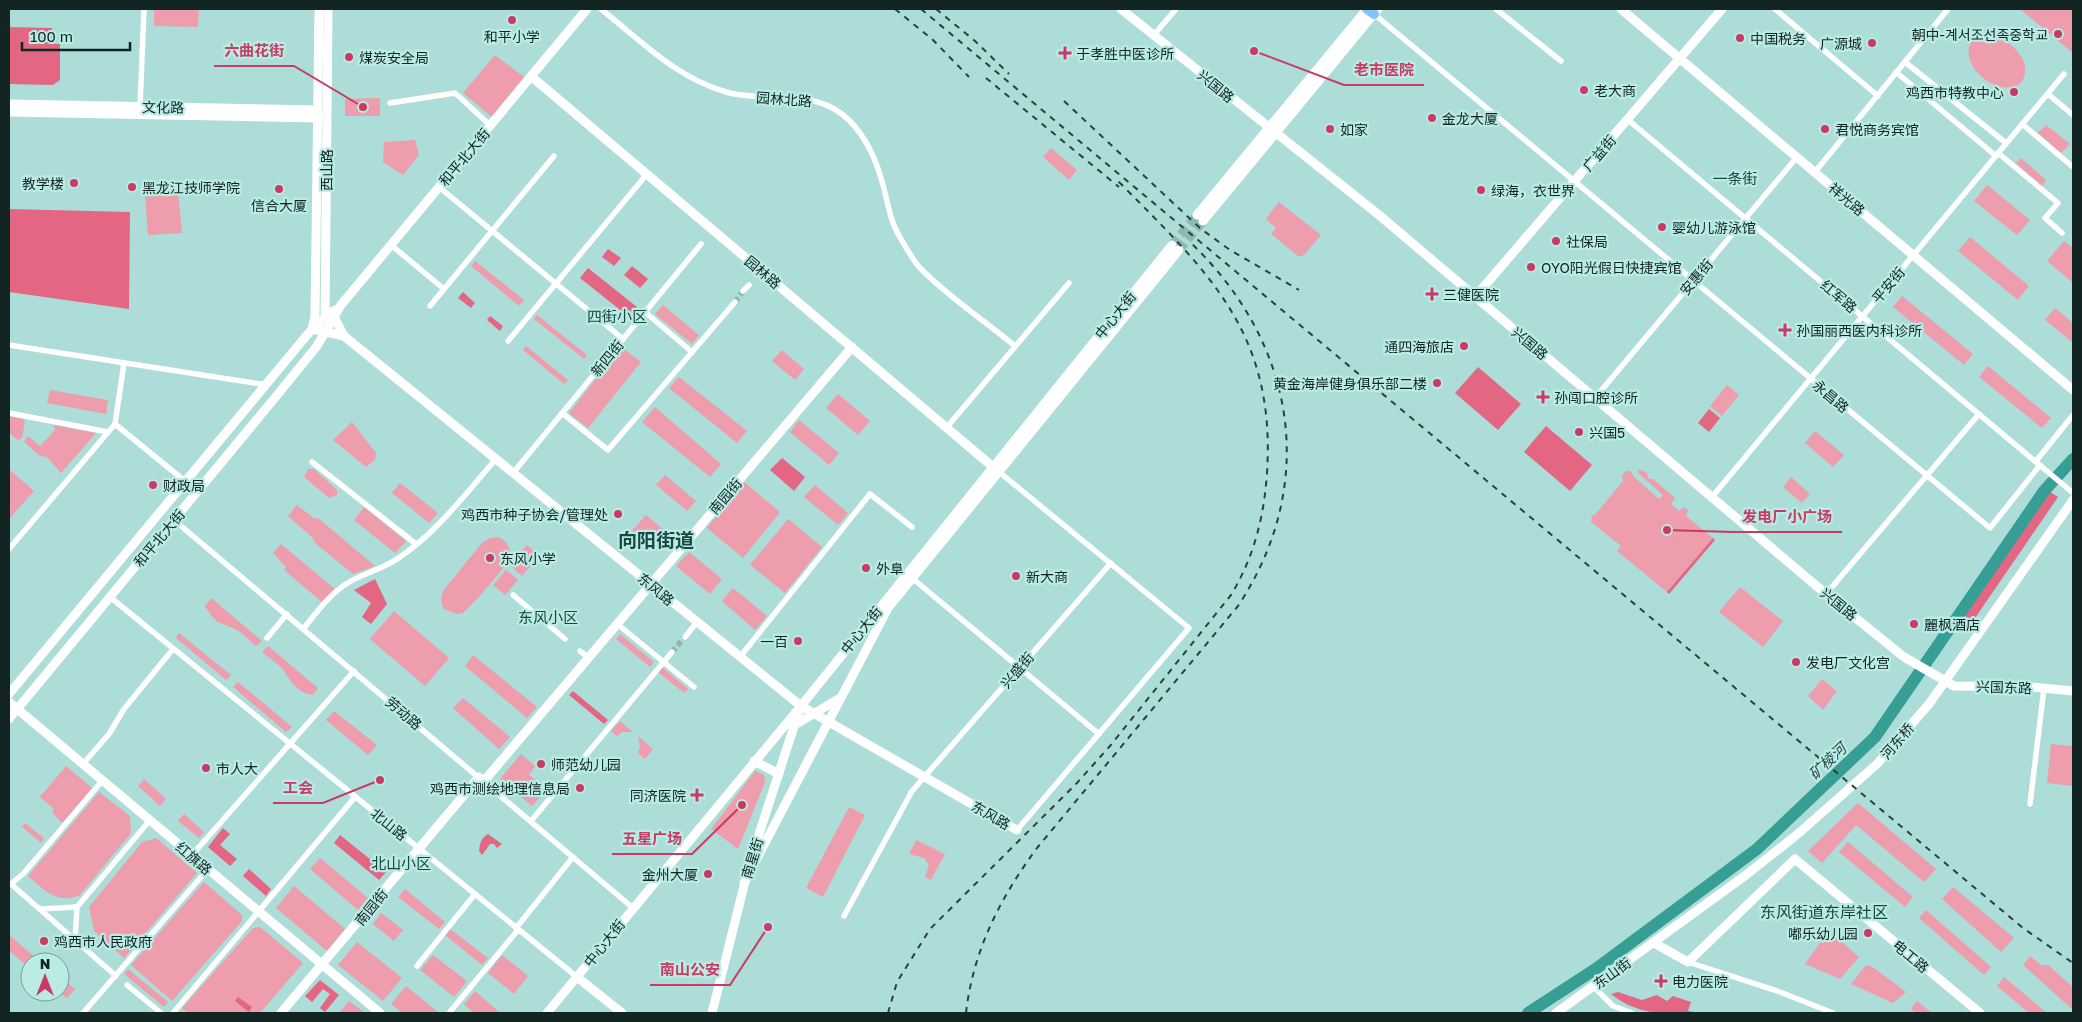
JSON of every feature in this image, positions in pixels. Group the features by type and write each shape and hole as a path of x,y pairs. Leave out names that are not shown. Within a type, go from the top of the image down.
{"street":[{"path":"134,109 144,9"},
{"name":"西山路","path":"319,9 316,114 323,319 325,331"},
{"name":"西山路","path":"323,319 325,299 328,9"},
{"name":"和平北大街","path":"9,694 323,319 341,305 588,9"},
{"name":"园林北路","path":"601,9 680,72 704,85 749,97 797,97 816,101 842,114 859,130 872,155 881,178 890,217 921,269 1015,346"},
{"name":"兴国路","path":"1121,9 1379,215 1826,594 1904,657 1938,676"},
{"path":"1153,36 1176,9"},
{"path":"1496,9 1561,62"},
{"name":"祥光路","path":"1621,9 2073,390"},
{"name":"广益街","path":"1475,297 1722,9"},
{"path":"1774,9 1878,96"},
{"path":"1815,172 1948,9"},
{"path":"1200,218 1371,10"},
{"name":"永昌路","path":"1371,10 1383,22 1990,528 2037,462"},
{"path":"1905,62 2006,143"},
{"path":"1896,72 2058,204 2046,218 2062,233"},
{"name":"平安街","path":"1712,497 2064,74"},
{"name":"园林路","path":"532,77 996,469"},
{"path":"390,103 455,93 491,126"},
{"path":"2048,94 2073,115"},
{"name":"文化路","path":"9,104 316,114"},
{"name":"文化路","path":"9,112 134,109"},
{"path":"316,114 326,118"},
{"name":"红军路","path":"1627,119 2037,462 2073,495"},
{"path":"2022,124 2073,167"},
{"path":"430,306 554,156"},
{"name":"安惠街","path":"1595,398 1797,157"},
{"path":"508,341 648,174"},
{"path":"440,187 622,339"},
{"name":"新四街","path":"512,473 701,244"},
{"path":"391,245 444,289"},
{"name":"中心大街","path":"547,1013 996,469 1175,247"},
{"path":"947,427 1069,282"},
{"path":"743,292 749,284"},
{"path":"562,413 608,450 735,302"},
{"path":"645,312 692,352"},
{"path":"323,319 344,336"},
{"name":"东风路","path":"323,319 325,331 344,336 800,706 1017,830"},
{"name":"和平北大街","path":"9,719 317,346 325,331"},
{"path":"9,345 267,385"},
{"name":"南园街","path":"281,1013 323,965 418,848 561,692 852,347"},
{"path":"9,549 115,424 124,363"},
{"path":"9,413 108,432"},
{"path":"1826,594 1979,414"},
{"path":"2037,462 2073,415"},
{"path":"115,424 186,482"},
{"path":"304,628 326,602 345,585 400,558 416,544 436,526 496,459"},
{"path":"312,462 416,544"},
{"path":"996,469 1189,628 1017,830"},
{"name":"中心大街","path":"744,883 888,608 996,469"},
{"path":"740,657 870,494 912,528"},
{"name":"河东桥","path":"1669,932 1799,833 1877,764 1929,704 2073,495"},
{"name":"劳动路","path":"174,520 633,908"},
{"name":"兴盛街","path":"844,916 912,791 1111,563"},
{"path":"912,578 1099,734"},
{"path":"513,595 565,639"},
{"name":"北山路","path":"110,597 622,1013"},
{"path":"267,638 287,614"},
{"path":"684,637 697,622"},
{"path":"621,627 694,687"},
{"path":"83,764 109,734 124,709 173,649"},
{"path":"580,651 589,658"},
{"path":"531,821 672,652"},
{"path":"192,855 354,671"},
{"name":"兴国东路","path":"1938,676 1958,687 2044,688 2073,691"},
{"path":"2030,804 2044,688"},
{"path":"760,753 794,725 842,698"},
{"name":"红旗路","path":"9,702 380,1013"},
{"name":"南星街","path":"712,1013 744,883 800,706"},
{"path":"754,761 779,774"},
{"path":"102,781 24,873 11,884 116,976"},
{"path":"173,1013 356,797"},
{"path":"75,940 77,907 150,820"},
{"path":"449,1013 573,857"},
{"name":"电工路","path":"1688,962 1795,859 1980,1013"},
{"path":"84,1013 208,870"},
{"path":"417,966 475,894"},
{"path":"40,909 77,907"},
{"name":"东山街","path":"1556,1013 1669,932"},
{"path":"1654,943 1688,962 1780,992 1833,1013"},
{"path":"127,985 161,1013"},
{"path":"1594,986 1613,1006 1632,1013"}],"shaded area":[{"path":"154,9 199,9 198,27 154,26"},
{"name":"朝中-계서조선족중학교","path":"2020,9 2073,9 2073,53"},
{"path":"9,27 52,28 52,44 60,44 60,80 53,85 9,84"},
{"path":"1985,34 2002,39 2017,51 2025,67 2025,76 2020,84 2008,88 1996,85 1984,79 1976,70 1970,60 1969,49 1973,40"},
{"path":"495,55 524,77 492,117 463,93"},
{"path":"380,98 380,116 345,116 345,99"},
{"path":"2046,125 2070,144 2061,153 2038,133"},
{"path":"415,140 419,155 403,175 383,162 384,142"},
{"path":"1051,148 1077,170 1069,180 1043,157"},
{"path":"2021,158 2046,180 2042,186 2016,163"},
{"path":"1987,185 2030,220 2017,235 1974,201"},
{"path":"178,193 182,233 148,235 145,195"},
{"path":"1279,202 1321,235 1303,256 1298,256 1271,234 1276,228 1266,219"},
{"path":"9,209 130,212 129,309 9,292"},
{"path":"1970,237 2029,286 2018,300 1958,251"},
{"path":"2064,241 2073,248 2073,283 2047,261"},
{"path":"608,249 621,258 614,266 602,257"},
{"path":"475,261 524,300 519,306 471,266"},
{"path":"632,266 648,279 640,288 624,275"},
{"path":"588,268 637,307 629,317 580,278"},
{"path":"463,292 475,303 471,308 458,298"},
{"path":"1902,296 1973,354 1964,365 1893,307"},
{"path":"663,305 699,335 692,344 655,314"},
{"path":"2055,308 2073,323 2073,343 2045,320"},
{"path":"537,315 587,355 584,359 534,319"},
{"path":"490,316 503,326 500,331 487,320"},
{"path":"526,346 568,380 564,384 523,350"},
{"path":"621,347 641,362 588,428 569,413"},
{"path":"782,350 804,369 795,380 772,361"},
{"path":"1988,366 2051,418 2042,428 1979,377"},
{"path":"1478,367 1521,404 1498,430 1455,393"},
{"path":"679,377 747,431 737,443 669,388"},
{"path":"1727,385 1739,395 1722,416 1710,406"},
{"path":"50,390 108,400 106,414 47,403"},
{"path":"838,394 870,421 858,435 826,408"},
{"path":"655,407 721,464 710,477 642,422"},
{"path":"1709,409 1720,418 1709,432 1698,423"},
{"path":"9,416 23,419 25,422 22,438 18,440 9,433"},
{"path":"799,420 839,453 829,465 790,432"},
{"path":"352,422 376,453 375,460 366,467 333,440"},
{"path":"54,425 96,433 61,473 47,457 40,456 24,442 28,436 40,446 55,430"},
{"path":"1546,426 1592,465 1570,491 1524,452"},
{"path":"1815,431 1844,455 1833,467 1805,443"},
{"path":"782,458 805,477 794,491 770,470"},
{"path":"9,469 34,491 9,519"},
{"path":"308,469 314,469 337,490 337,495 329,498 304,477"},
{"path":"1638,469 1647,473 1649,479 1653,479 1675,498 1671,504 1679,511 1684,507 1688,510 1686,516 1713,538 1667,592 1617,551 1621,546 1591,522 1592,515 1595,515 1623,481 1622,475 1627,471 1631,471 1634,477 1659,499 1663,495 1639,474"},
{"path":"665,475 696,501 687,511 656,485"},
{"path":"1791,477 1810,494 1802,503 1783,487"},
{"path":"744,482 780,512 743,558 707,528"},
{"path":"400,483 438,513 429,523 392,493"},
{"path":"815,485 848,513 838,525 804,497"},
{"path":"2050,492 2058,497 1973,621 1965,616"},
{"path":"297,505 315,519 318,518 375,566 353,574 315,543 313,538 288,516"},
{"path":"364,507 406,541 395,553 354,520"},
{"path":"646,515 665,531 650,548 631,532"},
{"path":"788,519 822,547 785,593 750,565"},
{"path":"499,537 505,541 510,553 500,572 463,613 456,614 444,609 441,598 446,587 482,543 490,538"},
{"path":"1713,538 1715,540 1669,594 1667,592"},
{"path":"281,544 335,589 322,602 284,570 286,567 273,553"},
{"path":"527,545 539,556 522,576 510,565"},
{"path":"689,552 722,579 710,594 676,566"},
{"path":"506,570 518,580 505,595 493,585"},
{"path":"375,579 387,604 371,624 362,617 371,603 354,590"},
{"path":"1740,587 1783,621 1763,647 1719,612"},
{"path":"733,588 767,616 755,630 722,601"},
{"path":"211,598 262,641 256,646 238,630 215,619 205,606"},
{"path":"394,611 449,658 425,686 370,639"},
{"path":"179,633 231,675 226,680 176,638"},
{"path":"620,634 654,662 650,667 616,639"},
{"path":"268,646 318,688 313,695 303,692 296,687 282,668 262,652"},
{"path":"473,655 537,707 527,718 465,666"},
{"path":"662,667 688,689 684,693 658,672"},
{"path":"1822,679 1837,691 1823,710 1808,696"},
{"path":"238,682 292,727 286,732 233,687"},
{"path":"573,691 608,720 604,724 569,695"},
{"path":"463,698 510,737 499,749 453,708"},
{"path":"334,711 377,745 368,755 326,720"},
{"path":"620,721 633,732 622,732 617,736 611,731"},
{"path":"638,736 653,749 645,759 638,753 640,747"},
{"path":"2051,744 2073,746 2073,786 2047,783"},
{"path":"521,754 535,766 529,775 538,782 538,788 544,792 532,806 500,779"},
{"path":"66,766 92,788 62,823 52,812 54,809 40,797"},
{"path":"755,771 764,775 765,782 738,849 711,829"},
{"path":"144,779 166,799 160,806 138,786"},
{"path":"99,792 130,816 131,833 80,895 72,898 58,897 46,891 28,876"},
{"path":"1858,803 1936,869 1924,882 1856,825 1822,863 1808,851"},
{"path":"849,807 865,815 823,897 806,888"},
{"path":"184,814 204,832 199,838 178,821"},
{"path":"25,823 44,838 41,843 22,827"},
{"path":"223,828 230,834 220,845 237,859 230,866 208,847"},
{"path":"488,834 502,844 497,848 494,844 490,844 482,855 479,851 480,843"},
{"path":"340,835 386,872 379,880 334,843"},
{"path":"156,838 197,873 124,958 94,931 89,907 142,842"},
{"path":"916,840 945,854 931,880 925,877 929,865 924,858 909,854"},
{"path":"1848,842 1913,897 1905,907 1839,852"},
{"path":"320,858 368,898 358,910 310,869"},
{"path":"249,869 271,889 266,896 243,876"},
{"path":"204,882 242,915 242,921 172,1001 131,965"},
{"path":"294,886 345,929 327,951 276,908"},
{"path":"1953,887 2014,938 2001,952 1942,899"},
{"path":"405,889 445,922 439,929 398,897"},
{"path":"1926,910 1991,967 1984,975 1919,918"},
{"path":"381,913 403,930 394,941 373,924"},
{"path":"260,927 303,963 260,1013 188,1013 182,1008 253,928"},
{"path":"450,929 488,958 482,965 445,935"},
{"path":"9,935 29,952 20,952 20,960 9,951"},
{"path":"1834,935 1859,957 1840,979 1805,964 1825,936"},
{"path":"357,942 402,978 383,1001 338,965"},
{"path":"433,955 467,981 454,997 420,970"},
{"path":"502,955 528,976 514,994 488,973"},
{"path":"2030,956 2041,965 2048,965 2073,987 2073,1010 2023,965"},
{"path":"1866,965 1874,968 1906,992 1893,1003 1851,984"},
{"path":"128,969 168,1002 164,1007 124,974"},
{"path":"2004,977 2047,1013 2029,1013 1997,986"},
{"path":"320,980 339,995 325,1012 320,1008 330,994 323,989 312,1002 305,996"},
{"path":"70,985 75,989 70,995"},
{"path":"406,986 439,1013 402,1013 391,1004"},
{"path":"475,991 499,1012 474,1013 464,1004"},
{"path":"1618,992 1642,1000 1657,995 1667,1001 1673,996 1691,1002 1688,1011 1701,1013 1665,1013 1643,1010 1632,1007 1611,994"},
{"path":"238,997 252,1007 249,1012 235,1001"},
{"path":"349,1001 365,1013 339,1013"},
{"path":"1917,1001 1932,1013 1916,1013 1911,1009"}],"waterway":[{"name":"矿棱河","path":"1528,1013 1597,968 1757,849 1875,737 2044,491 2073,459"}],"tunnel":[{"path":"1172,245 1197,215"},
{"path":"1179,250 1203,221"},
{"path":"735,302 743,291"},
{"path":"672,652 685,637"}],"railway":[{"path":"895,9 933,40 969,77"},
{"path":"921,9 2023,928 2073,963"},
{"path":"936,9 975,41 1009,74"},
{"path":"986,78 1119,187"},
{"path":"1064,101 1201,229 1230,250 1299,290"},
{"path":"888,1013 897,982 930,929 1076,784 1110,746 1231,595 1246,566 1257,536 1266,489 1267,424 1260,381 1247,343 1230,308 1207,276 1180,245 1117,180"},
{"path":"966,1013 975,968 982,947 990,926 1011,886 1037,848 1238,606 1264,559 1280,511 1287,463 1284,415 1273,368 1253,324 1226,281 1190,242"}],"place":[{"name":"和平小学","path":"512,20"},
{"name":"朝中-계서조선족중학교","path":"2058,34"},
{"name":"中国税务","path":"1740,38"},
{"name":"广源城","path":"1872,43"},
{"name":"老市医院","path":"1254,51"},
{"name":"于孝胜中医诊所","path":"1065,53"},
{"name":"煤炭安全局","path":"349,57"},
{"name":"老大商","path":"1584,90"},
{"name":"鸡西市特教中心","path":"2014,92"},
{"name":"六曲花街","path":"363,107"},
{"name":"金龙大厦","path":"1432,118"},
{"name":"如家","path":"1330,129"},
{"name":"君悦商务宾馆","path":"1825,129"},
{"name":"教学楼","path":"74,183"},
{"name":"黑龙江技师学院","path":"132,187"},
{"name":"信合大厦","path":"279,189"},
{"name":"绿海，衣世界","path":"1481,190"},
{"name":"婴幼儿游泳馆","path":"1662,227"},
{"name":"社保局","path":"1556,241"},
{"name":"OYO阳光假日快捷宾馆","path":"1531,267"},
{"name":"三健医院","path":"1432,294"},
{"name":"孙国丽西医内科诊所","path":"1785,330"},
{"name":"通四海旅店","path":"1464,346"},
{"name":"黄金海岸健身俱乐部二楼","path":"1437,383"},
{"name":"孙闯口腔诊所","path":"1543,397"},
{"name":"兴国5","path":"1579,432"},
{"name":"财政局","path":"153,485"},
{"name":"鸡西市种子协会/管理处","path":"618,514"},
{"name":"发电厂小广场","path":"1667,530"},
{"name":"东风小学","path":"490,558"},
{"name":"外阜","path":"866,568"},
{"name":"新大商","path":"1016,576"},
{"name":"麗枫酒店","path":"1914,624"},
{"name":"一百","path":"798,641"},
{"name":"发电厂文化宫","path":"1796,662"},
{"name":"师范幼儿园","path":"541,764"},
{"name":"市人大","path":"206,768"},
{"name":"工会","path":"380,780"},
{"name":"鸡西市测绘地理信息局","path":"580,788"},
{"name":"同济医院","path":"697,795"},
{"name":"五星广场","path":"742,805"},
{"name":"金州大厦","path":"708,874"},
{"name":"南山公安","path":"768,927"},
{"name":"嘟乐幼儿园","path":"1868,933"},
{"name":"鸡西市人民政府","path":"44,941"},
{"name":"电力医院","path":"1661,981"}],"district":[{"name":"一条街","path":"1735,178"},
{"name":"四街小区","path":"617,316"},
{"name":"向阳街道","path":"656,539"},
{"name":"东风小区","path":"548,617"},
{"name":"北山小区","path":"401,863"},
{"name":"东风街道东岸社区","path":"1824,912"}]}
